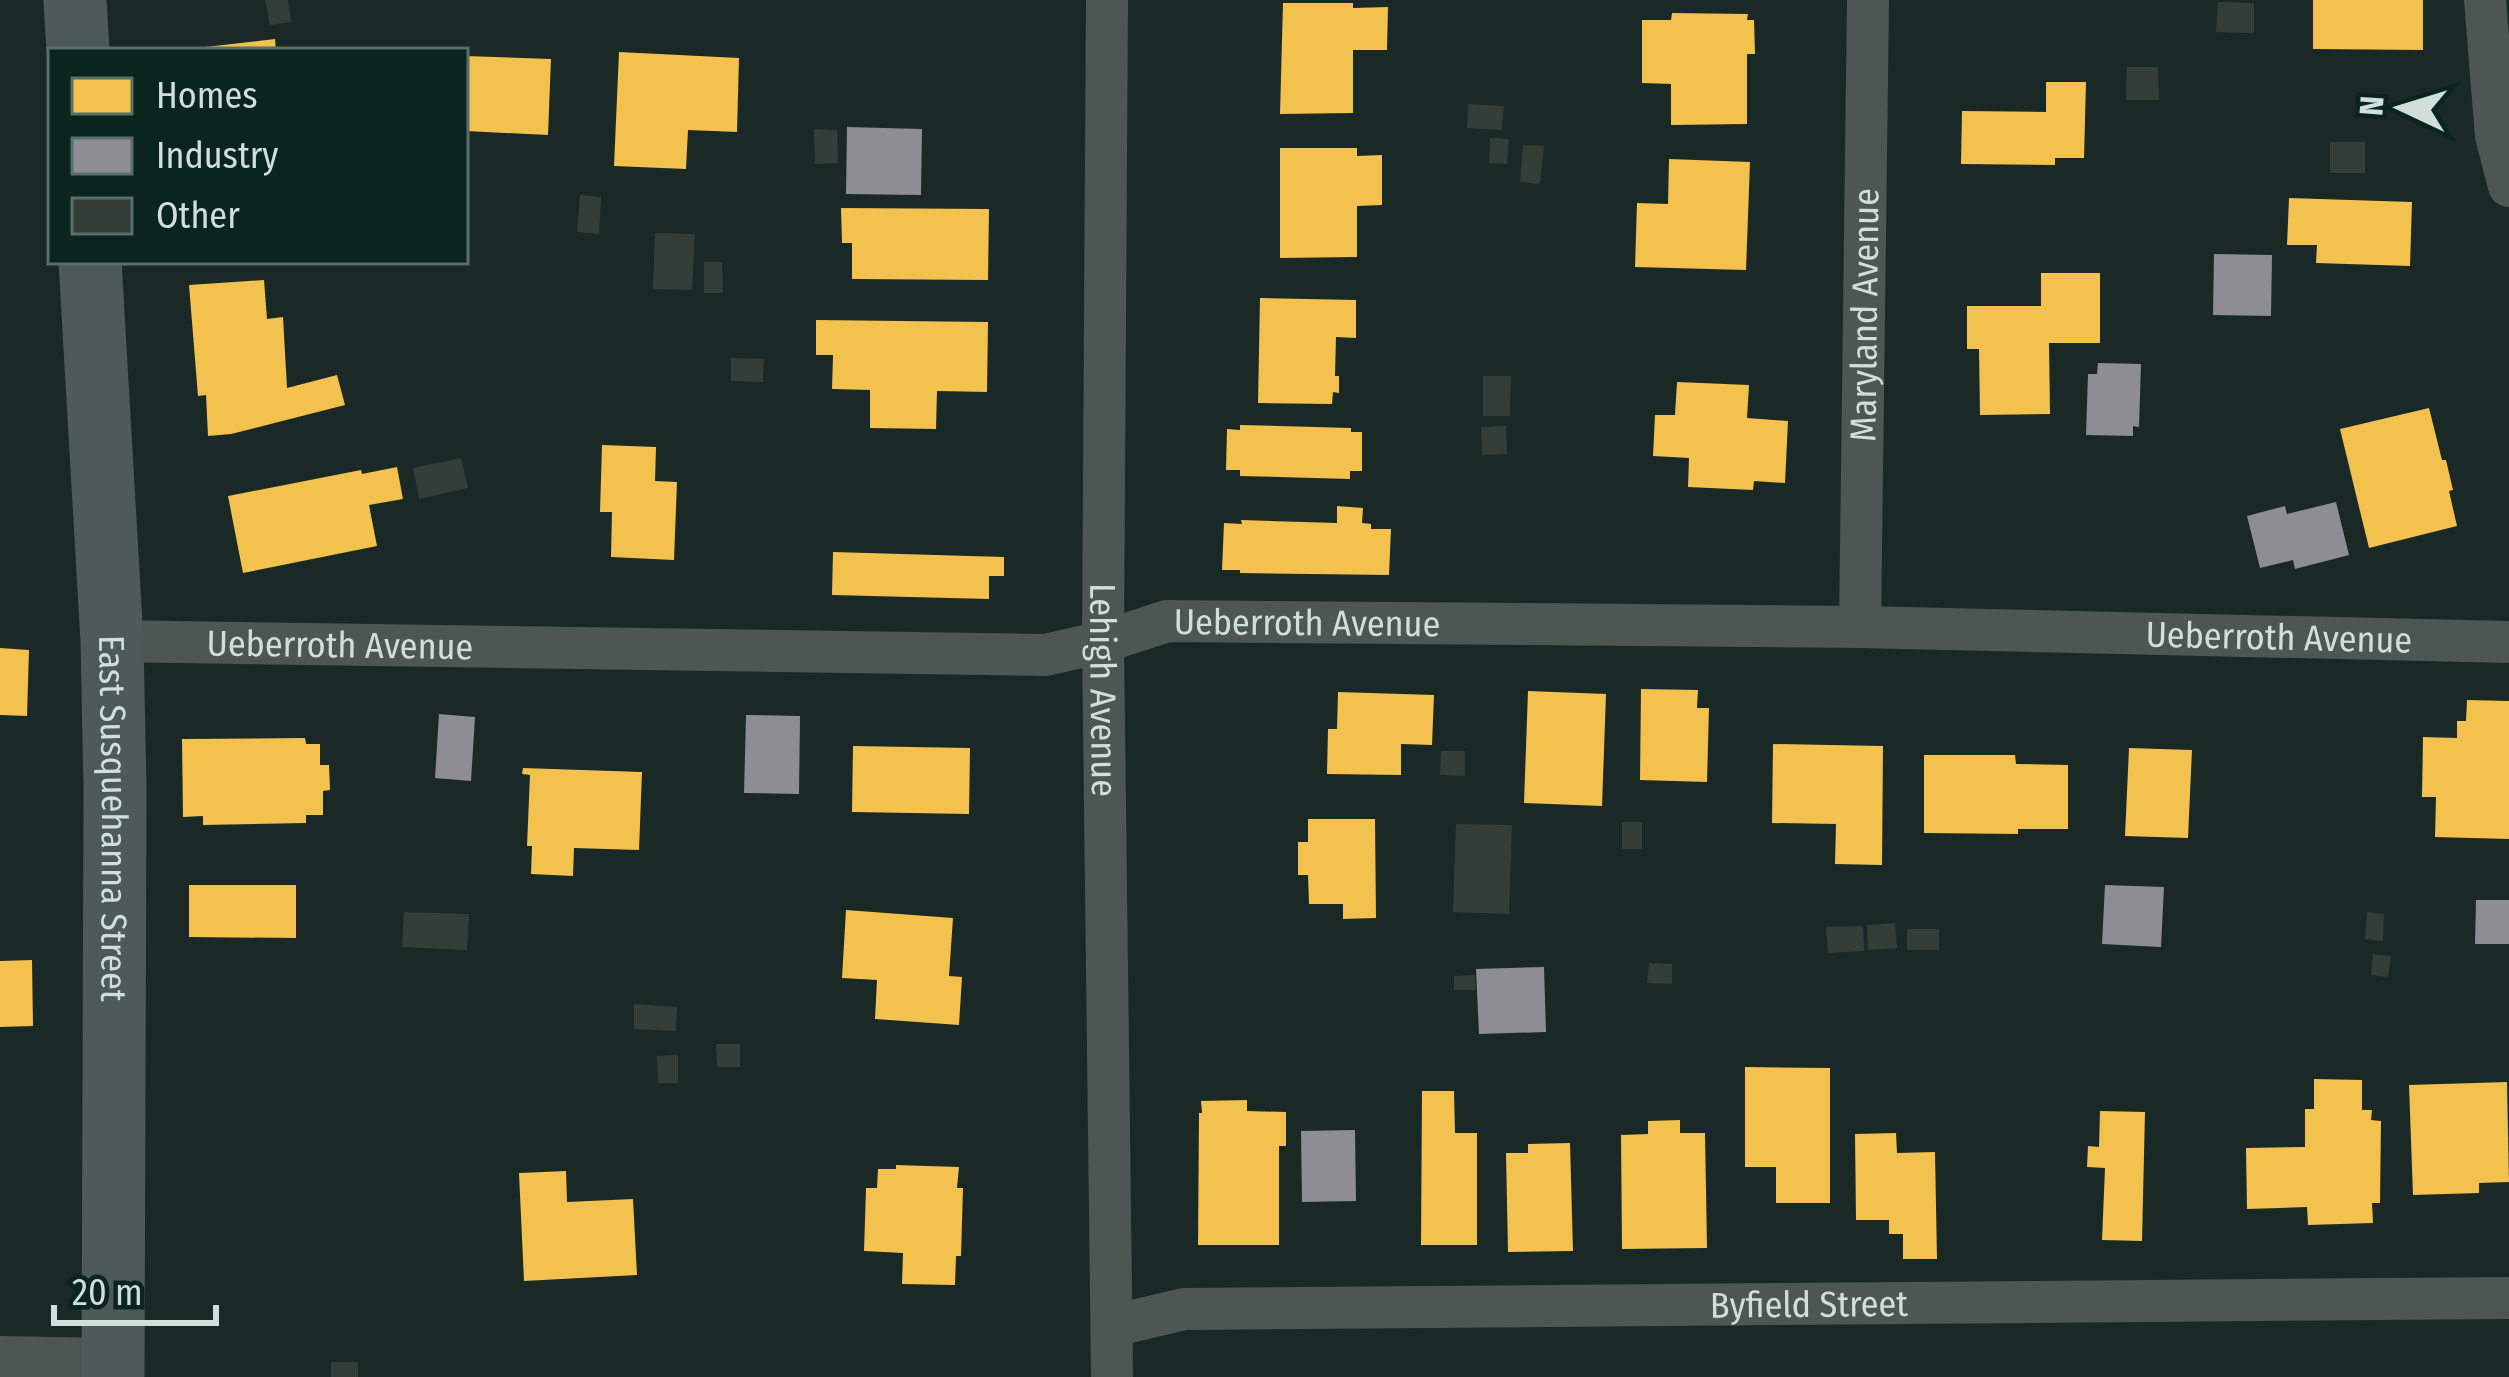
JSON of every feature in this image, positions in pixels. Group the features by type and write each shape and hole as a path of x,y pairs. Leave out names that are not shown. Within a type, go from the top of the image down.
{"main road":[{"path":"75,0 78,48"},
{"name":"East Susquehanna Street","path":"90,264 112,640 112,1368"}],"street":[{"name":"Lehigh Avenue","path":"1107,0 1103,642 1112,1377"},
{"name":"Maryland Avenue","path":"1859,627 1868,0"},
{"path":"2485,0 2509,186"},
{"name":"Ueberroth Avenue","path":"112,640 1045,655 1167,621 1859,627 2509,642"},
{"name":"Byfield Street","path":"1112,1326 1184,1310 2509,1298"},
{"path":"0,1357 112,1368"}],"building: Homes":[{"path":"2313,0 2423,0 2423,50 2313,49"},
{"path":"1283,3 1388,7 1387,50 1353,50 1353,113 1280,114"},
{"path":"1672,13 1748,14 1747,20 1754,20 1755,54 1747,54 1747,124 1671,125 1671,84 1642,83 1642,20 1671,20"},
{"path":"275,39 276,48 197,48"},
{"path":"619,52 739,58 737,132 688,130 686,169 614,166"},
{"path":"468,56 551,59 548,135 468,131"},
{"path":"2046,82 2086,82 2084,158 2055,158 2055,165 1961,164 1962,111 2046,112"},
{"path":"1280,148 1357,148 1357,156 1382,155 1382,205 1357,206 1357,257 1280,258"},
{"path":"1669,159 1750,162 1746,270 1635,267 1637,203 1668,204"},
{"path":"2289,198 2412,202 2410,266 2316,263 2317,245 2287,245"},
{"path":"841,208 989,209 988,280 852,279 852,243 842,243"},
{"path":"2041,273 2100,273 2100,343 2049,343 2050,414 1980,415 1979,349 1967,349 1967,306 2041,306"},
{"path":"264,280 267,319 283,317 287,388 337,375 345,405 208,436 206,395 198,396 189,285"},
{"path":"1260,298 1356,300 1356,338 1336,337 1339,393 1333,392 1332,404 1258,403"},
{"path":"816,320 988,322 987,392 937,391 936,429 870,428 870,390 832,389 833,355 816,355"},
{"path":"1677,382 1749,385 1747,418 1788,421 1785,483 1754,481 1753,490 1688,487 1689,458 1653,456 1655,415 1675,415"},
{"path":"2429,408 2442,460 2446,460 2457,526 2369,548 2340,429"},
{"path":"1240,425 1362,432 1362,471 1350,471 1350,479 1240,476 1240,470 1226,470 1227,429 1240,430"},
{"path":"602,445 656,447 655,481 677,482 674,560 611,557 612,512 600,512"},
{"path":"397,467 403,499 369,505 377,546 243,573 228,496"},
{"path":"1337,506 1363,508 1362,523 1371,524 1371,529 1391,529 1389,575 1222,570 1224,523 1337,523"},
{"path":"833,552 1004,557 1004,576 989,576 989,599 832,595"},
{"path":"0,648 29,650 27,716 0,715"},
{"path":"1641,689 1698,690 1697,708 1709,708 1707,782 1640,780"},
{"path":"1528,691 1606,694 1602,806 1524,803"},
{"path":"1338,692 1434,695 1432,745 1401,744 1401,775 1327,774 1328,729 1337,729"},
{"path":"2467,700 2509,701 2509,839 2435,837 2436,797 2422,797 2423,737 2457,738 2457,721 2466,721"},
{"path":"305,738 306,744 320,744 320,765 329,765 330,790 323,791 323,815 306,815 306,823 203,825 203,816 183,817 182,739"},
{"path":"1773,744 1883,746 1882,865 1835,864 1836,824 1772,823"},
{"path":"853,746 970,748 969,814 852,812"},
{"path":"2129,748 2192,750 2188,838 2125,836"},
{"path":"1924,755 2015,755 2016,764 2068,765 2068,829 2018,829 2018,834 1924,833"},
{"path":"523,768 642,772 639,850 574,848 573,876 531,874 532,846 527,846 530,775 522,774"},
{"path":"1308,819 1375,819 1376,918 1343,919 1343,904 1309,904 1308,875 1298,875 1298,842 1308,842"},
{"path":"189,885 296,885 296,938 189,937"},
{"path":"846,910 953,918 949,976 962,977 959,1025 875,1019 877,980 842,978"},
{"path":"32,960 33,1026 0,1027 0,961"},
{"path":"1745,1067 1830,1068 1830,1203 1776,1203 1776,1167 1745,1167"},
{"path":"2314,1079 2362,1080 2362,1110 2372,1110 2371,1120 2381,1121 2380,1203 2372,1203 2373,1223 2308,1225 2307,1207 2247,1209 2246,1148 2305,1147 2305,1109 2314,1109"},
{"path":"2507,1082 2509,1182 2479,1183 2479,1193 2413,1195 2409,1085"},
{"path":"1422,1091 1454,1091 1455,1133 1477,1133 1477,1245 1421,1245"},
{"path":"1247,1100 1247,1111 1286,1112 1286,1146 1279,1146 1279,1245 1198,1245 1201,1101"},
{"path":"2100,1111 2145,1112 2142,1241 2102,1240 2105,1168 2087,1167 2088,1146 2099,1147"},
{"path":"1680,1120 1680,1133 1705,1133 1707,1248 1622,1249 1621,1135 1648,1134 1648,1121"},
{"path":"1896,1133 1897,1153 1935,1152 1937,1259 1903,1259 1903,1234 1889,1234 1889,1220 1856,1220 1855,1134"},
{"path":"1570,1143 1573,1251 1508,1252 1506,1153 1528,1153 1528,1144"},
{"path":"896,1165 959,1167 961,1256 956,1256 955,1285 902,1284 903,1253 864,1251 866,1188 877,1188 878,1169 896,1169"},
{"path":"566,1171 567,1202 633,1199 637,1275 524,1281 519,1173"}],"building: Industry":[{"path":"847,127 922,129 921,195 846,194"},
{"path":"2214,254 2272,255 2271,316 2213,315"},
{"path":"2098,363 2141,364 2139,427 2133,426 2133,436 2086,435 2088,374 2097,374"},
{"path":"2336,502 2349,555 2295,569 2293,560 2260,568 2247,516 2285,506 2287,514"},
{"path":"439,714 475,717 471,781 435,778"},
{"path":"746,715 800,716 799,794 744,793"},
{"path":"2105,885 2164,887 2161,947 2102,944"},
{"path":"2476,900 2509,900 2509,944 2475,944"},
{"path":"1544,967 1546,1032 1479,1034 1476,969"},
{"path":"1355,1130 1356,1201 1302,1202 1301,1131"}],"building: Other":[{"path":"265,0 288,0 291,22 270,25"},
{"path":"2218,2 2254,3 2254,33 2216,32"},
{"path":"2127,67 2158,67 2159,100 2126,100"},
{"path":"1468,104 1504,106 1502,130 1467,128"},
{"path":"814,129 837,130 838,163 815,164"},
{"path":"1490,138 1509,139 1507,164 1489,163"},
{"path":"2330,142 2365,142 2365,173 2330,173"},
{"path":"1523,145 1544,146 1540,184 1520,182"},
{"path":"580,195 601,197 599,234 577,232"},
{"path":"655,233 695,234 692,290 653,289"},
{"path":"704,262 722,262 723,293 704,293"},
{"path":"731,358 764,359 763,382 731,381"},
{"path":"1483,376 1511,376 1510,416 1483,416"},
{"path":"1506,426 1507,454 1482,455 1481,427"},
{"path":"461,458 468,488 419,499 413,468"},
{"path":"1441,751 1465,751 1465,776 1440,775"},
{"path":"1622,822 1642,822 1642,849 1622,849"},
{"path":"1456,824 1512,825 1509,914 1453,912"},
{"path":"404,912 469,914 467,950 402,947"},
{"path":"2367,912 2384,914 2383,941 2365,939"},
{"path":"1895,923 1897,948 1868,950 1867,925"},
{"path":"1863,926 1864,951 1828,953 1826,927"},
{"path":"1907,929 1939,929 1939,950 1907,950"},
{"path":"2373,954 2391,956 2388,977 2371,975"},
{"path":"1649,963 1672,964 1672,984 1647,983"},
{"path":"1475,975 1476,990 1454,990 1454,976"},
{"path":"634,1004 677,1007 676,1031 634,1029"},
{"path":"716,1044 740,1044 740,1067 717,1067"},
{"path":"678,1055 678,1083 658,1083 657,1056"},
{"path":"331,1362 358,1362 358,1377 331,1377"}]}
